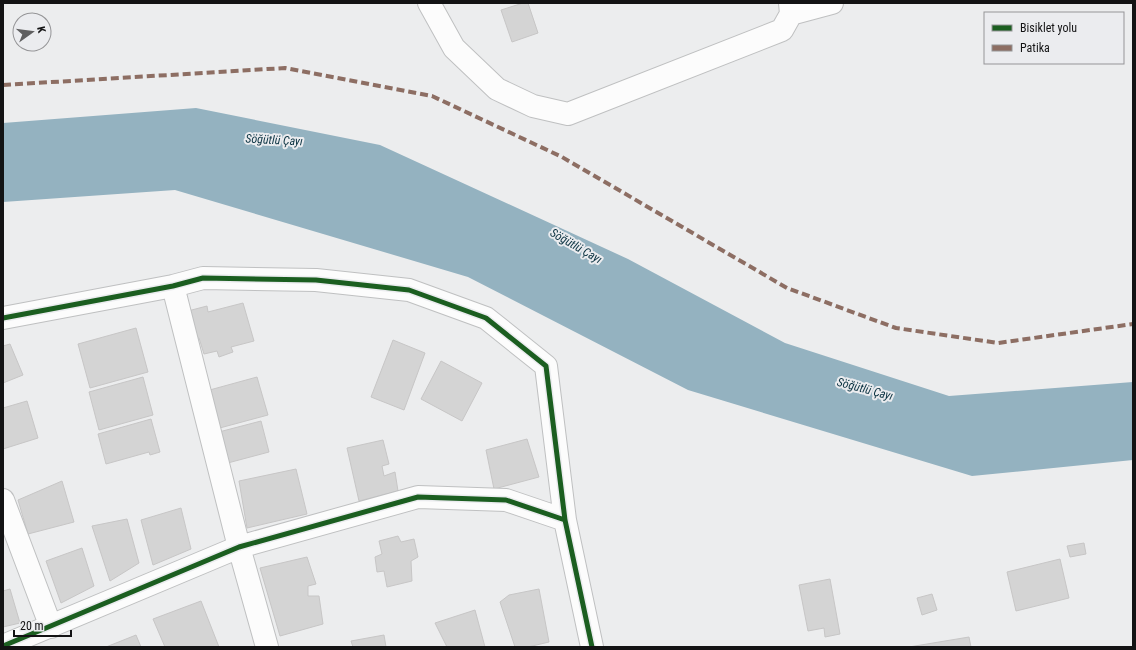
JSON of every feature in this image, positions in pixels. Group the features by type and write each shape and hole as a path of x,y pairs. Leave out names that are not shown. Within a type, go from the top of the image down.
{"street":[{"path":"429,3 454,48 497,89 533,106 568,114 782,30 790,8 832,3"},
{"path":"3,318 173,286 203,278 316,280 409,290 486,318 546,366 565,520 592,647"},
{"path":"173,286 239,547 267,647"},
{"path":"3,646 239,547 418,497 506,500 565,520"},
{"path":"3,500 51,627"}],"water":[{"name":"Söğütlü Çayı","path":"196,108 380,145 628,259 785,343 949,396 1133,382 1133,460 972,476 688,390 468,277 175,190 3,202 3,123"}],"building":[{"path":"523,3 528,3 538,33 512,42 501,10"},
{"path":"243,303 254,341 231,347 233,352 219,357 217,351 204,354 199,338 192,340 184,312 207,306 208,312"},
{"path":"136,328 148,372 90,388 78,344"},
{"path":"393,340 425,353 404,410 371,397"},
{"path":"10,344 23,375 3,383 3,346"},
{"path":"441,361 482,383 462,421 421,399"},
{"path":"143,377 153,415 99,430 89,392"},
{"path":"257,377 268,415 216,429 206,391"},
{"path":"27,401 38,438 3,449 3,408"},
{"path":"151,419 160,452 150,455 149,452 106,464 98,434"},
{"path":"261,421 269,452 224,464 215,433"},
{"path":"527,439 539,477 494,489 486,450"},
{"path":"383,440 389,464 382,466 384,476 395,472 398,491 359,501 347,448"},
{"path":"296,469 307,514 247,528 239,481"},
{"path":"62,481 74,522 28,534 18,500"},
{"path":"181,508 191,549 153,565 141,520"},
{"path":"127,519 139,563 110,581 92,526"},
{"path":"398,536 401,542 414,539 418,557 411,561 412,581 387,587 384,571 377,572 375,557 382,554 379,541"},
{"path":"1084,543 1086,554 1070,557 1067,546"},
{"path":"82,548 94,586 61,603 46,561"},
{"path":"307,557 316,584 308,586 308,596 319,596 323,624 280,636 260,568"},
{"path":"1060,559 1069,598 1016,611 1007,572"},
{"path":"830,579 840,634 825,637 824,628 808,631 799,585"},
{"path":"10,589 20,623 3,627 3,591"},
{"path":"539,589 549,642 528,647 515,647 500,602 509,595"},
{"path":"932,594 937,610 922,615 917,598"},
{"path":"201,601 219,647 165,647 153,619"},
{"path":"475,610 485,647 447,647 435,623"},
{"path":"136,635 141,647 106,647"},
{"path":"384,635 386,647 353,647 351,641"},
{"path":"969,637 971,647 909,647"}],"marked path":[{"path":"3,85 285,68 432,96 562,157 787,288 896,328 998,343 1133,324"}],"cycle path":[{"path":"3,318 173,286 203,278 316,280 409,290 486,318 546,366 565,520 592,647"},
{"path":"3,646 239,547 418,497 506,500 565,520"}]}
